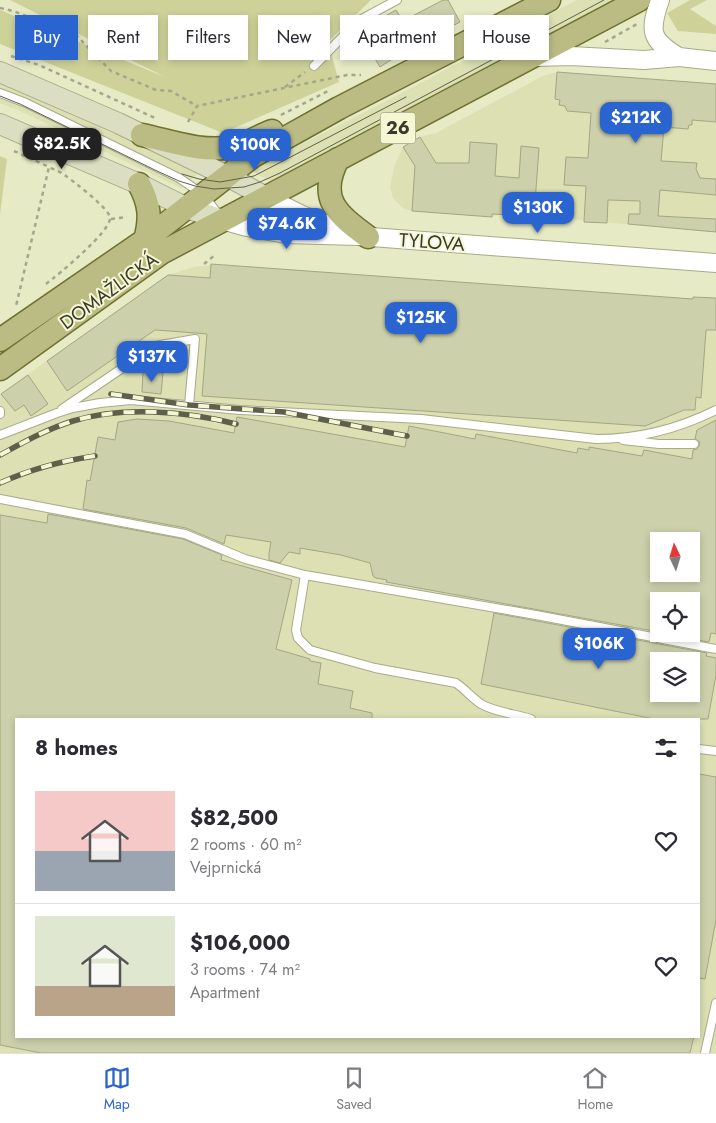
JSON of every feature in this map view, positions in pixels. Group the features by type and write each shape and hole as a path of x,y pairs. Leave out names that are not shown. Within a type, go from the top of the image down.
{"main road":[{"name":"26","path":"196,202 253,156 337,98 549,0"},
{"name":"26","path":"549,50 651,5"},
{"name":"26","path":"222,220 527,60"},
{"path":"4,64 12,76 142,135 266,197"},
{"path":"142,135 204,148 232,148 267,133 337,98"},
{"path":"0,124 139,184 196,202 222,220"},
{"path":"338,159 330,179 330,198 335,209 363,237"},
{"path":"139,184 150,208 150,222 145,240"},
{"name":"DOMAŽLICKÁ","path":"0,340 145,240 196,202"},
{"name":"DOMAŽLICKÁ","path":"0,369 161,253 222,220"}],"street":[{"path":"651,5 654,37 664,48 679,57"},
{"path":"549,57 571,56 652,60 679,57 716,60"},
{"name":"TYLOVA","path":"266,197 302,214 363,237"},
{"name":"TYLOVA","path":"222,220 286,234 363,237 716,263"}],"lane":[{"path":"314,66 358,21 397,0"},
{"path":"0,93 26,103 179,178 196,202"},
{"path":"57,413 155,346 195,339 189,405"},
{"path":"0,436 57,413 85,405 145,400 240,410 422,419 596,439 659,444 694,444"},
{"path":"613,439 660,432 694,421 716,410"},
{"path":"0,498 185,534 245,559 305,575 716,649"},
{"path":"305,575 296,630 298,638 310,650 375,668 456,683 479,703 489,708 527,718"},
{"path":"700,749 716,751"},
{"path":"705,1053 716,1004"}],"path":[{"path":"604,42 651,5"},
{"path":"0,8 13,11 76,35 111,71 156,90 171,90 197,106 347,74 359,75"},
{"path":"4,64 39,65 163,121"},
{"path":"284,88 314,66"},
{"path":"351,79 368,73"},
{"path":"274,120 337,98"},
{"path":"188,122 197,106"},
{"path":"8,148 65,175 90,195 108,213 110,219 108,225 99,236 76,259 44,285"},
{"path":"17,306 49,167"},
{"path":"110,219 127,218"},
{"path":"204,264 215,255"},
{"path":"11,309 24,300"}],"shaded area":[{"path":"10,0 371,0 356,15 340,15 340,30 330,40 330,15 258,15 258,60 330,60 330,49 339,82 223,133 40,60 78,60 78,42 88,46 88,60 123,60 165,77 131,60 158,60 158,15 88,15 88,39 78,34 78,15 40,15"},
{"path":"577,0 617,0 549,36 549,15"},
{"path":"690,0 707,0 690,9 716,26 716,34 678,31 667,13"},
{"path":"0,10 15,16 15,50 0,44"},
{"path":"464,60 504,60 272,183 251,170"},
{"path":"557,72 716,84 716,232 534,216 500,214 492,217 412,211 403,208 393,198 390,187 394,167 403,147 420,137 436,133 543,76"},
{"path":"0,82 199,173 181,188 0,103"},
{"path":"0,156 7,159 0,214"},
{"path":"212,265 693,299 716,299 716,1053 0,1053 0,394 168,275 194,267"}],"building":[{"path":"443,0 448,0 460,22 454,25 454,15 414,15"},
{"path":"396,10 399,15 387,15"},
{"path":"376,60 391,60 380,67"},
{"path":"557,72 716,84 716,122 692,120 692,125 689,125 688,129 664,127 661,161 697,163 696,169 700,178 716,179 716,195 660,190 658,216 716,219 716,232 628,224 629,214 640,214 640,201 608,200 607,223 584,222 586,186 564,185 566,157 588,158 591,113 567,111 565,106 559,105 560,100 555,99"},
{"path":"420,137 436,163 469,163 470,142 497,144 495,176 519,178 521,146 539,148 534,216 492,214 492,217 412,211 415,166 403,147"},
{"path":"211,264 693,299 693,297 716,298 716,330 706,330 701,398 696,397 695,410 684,410 645,426 202,396 207,334 155,330 67,391 47,361 168,275 210,278"},
{"path":"143,372 163,373 161,394 142,392"},
{"path":"28,375 48,404 31,416 24,405 15,411 1,394"},
{"path":"237,417 405,447 409,426 475,439 476,434 577,453 578,448 589,450 589,447 642,456 644,450 692,459 693,450 697,449 700,444 695,439 697,430 716,420 716,634 711,633 709,642 700,640 700,592 650,592 650,630 386,582 387,580 373,576 370,563 341,555 300,548 300,554 289,552 280,563 269,560 271,542 226,535 224,544 186,528 83,509 87,480 90,481 98,437 115,440 118,422 137,419 169,421 234,433"},
{"path":"48,514 183,539 222,555 221,560 292,580 276,649 321,663 318,684 353,691 350,708 372,713 372,718 15,718 15,1038 694,1038 690,1053 41,1053 0,1045 0,515 47,523"},
{"path":"494,613 707,653 706,656 716,658 716,675 708,719 649,718 481,684"},
{"path":"700,774 716,777 716,920 705,979 700,978"}],"tram line":[{"path":"0,96 179,181 214,189 244,187 280,173 604,0"},
{"path":"182,174 220,182 254,176 406,97"}],"railway":[{"path":"111,394 189,405 284,412 407,436"},
{"path":"0,455 63,424 112,413 175,413 236,424"},
{"path":"0,483 46,466 95,456"}]}
